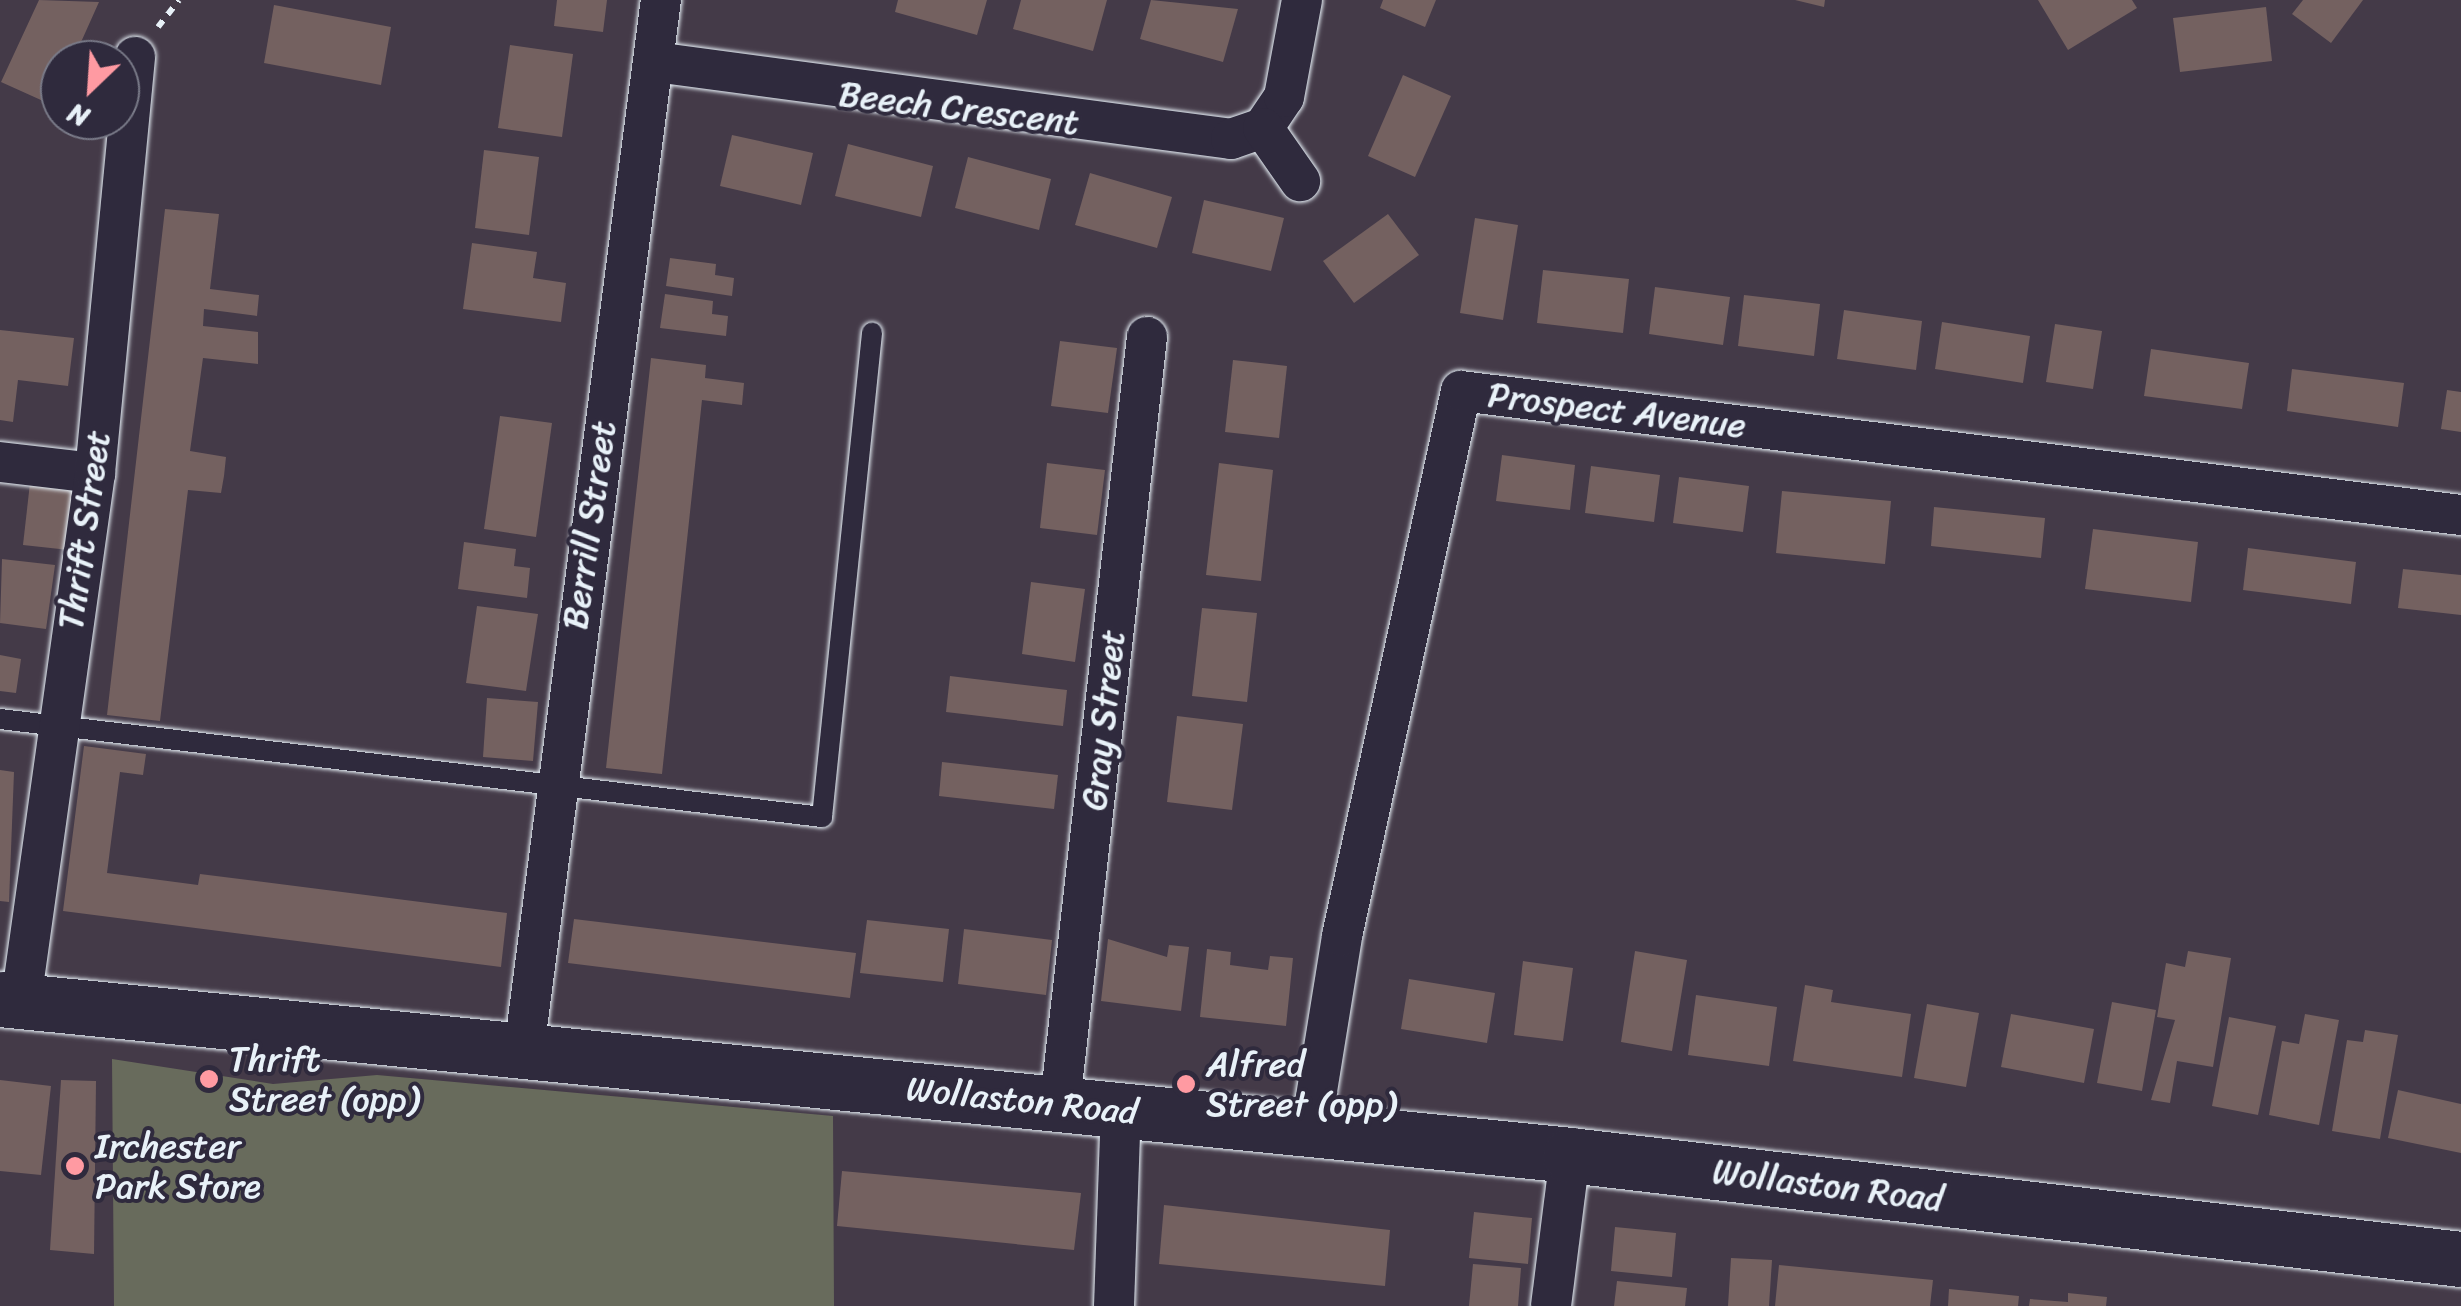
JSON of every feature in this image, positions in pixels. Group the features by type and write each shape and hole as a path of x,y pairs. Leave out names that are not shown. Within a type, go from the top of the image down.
{"main road":[{"name":"Wollaston Road","path":"11,1000 1570,1155 2461,1260"}],"street":[{"name":"Berrill Street","path":"524,1050 552,784 655,62 660,0"},
{"path":"1300,181 1263,128 1284,96 1302,0"},
{"name":"Beech Crescent","path":"655,62 1199,139 1263,128"},
{"name":"Thrift Street","path":"11,1000 95,473 127,140"},
{"name":"Gray Street","path":"1060,1104 1147,337"},
{"name":"Prospect Avenue","path":"1311,1128 1342,936 1460,391 2461,515"},
{"path":"0,462 95,473"},
{"path":"1114,1306 1121,1110"},
{"path":"1551,1306 1570,1155"}],"lane":[{"path":"0,718 822,817 872,333"}],"green space":[{"path":"112,1059 273,1084 377,1075 833,1116 834,1306 114,1306"}],"building":[{"path":"39,0 99,2 82,40 40,40 40,100 1,82"},
{"path":"557,0 607,0 603,32 554,26"},
{"path":"898,0 987,0 977,35 895,12"},
{"path":"1021,0 1107,0 1093,51 1013,29"},
{"path":"1151,0 1238,9 1223,62 1140,39"},
{"path":"1383,0 1436,0 1425,27 1380,8"},
{"path":"1795,0 1825,0 1824,7"},
{"path":"2038,0 2132,0 2137,8 2068,50"},
{"path":"2303,0 2363,0 2331,43 2292,14"},
{"path":"274,5 391,27 381,85 264,63"},
{"path":"2266,7 2272,61 2180,72 2173,18"},
{"path":"510,45 573,54 562,137 498,128"},
{"path":"1403,75 1451,96 1415,177 1368,156"},
{"path":"732,135 813,153 801,205 720,186"},
{"path":"848,144 933,166 921,217 835,196"},
{"path":"484,150 539,157 529,235 475,228"},
{"path":"968,157 1051,179 1039,230 955,208"},
{"path":"1090,173 1172,197 1157,248 1075,225"},
{"path":"1204,200 1284,218 1271,271 1192,253"},
{"path":"165,209 219,214 210,289 259,295 257,316 204,309 203,326 258,332 258,364 203,358 190,451 226,457 224,476 221,493 188,490 160,721 107,715"},
{"path":"1388,214 1419,255 1354,303 1323,261"},
{"path":"1475,218 1518,225 1503,320 1460,313"},
{"path":"472,243 537,252 533,278 566,283 561,322 463,309"},
{"path":"670,258 716,264 715,275 734,278 732,296 666,286"},
{"path":"1543,270 1629,279 1623,333 1537,323"},
{"path":"1655,287 1730,297 1723,345 1649,334"},
{"path":"665,294 713,301 712,314 728,316 726,336 660,328"},
{"path":"1744,295 1820,304 1814,356 1738,346"},
{"path":"1844,310 1922,321 1916,370 1837,359"},
{"path":"1942,322 2030,336 2023,383 1935,369"},
{"path":"2055,324 2102,331 2093,389 2046,382"},
{"path":"0,330 74,338 68,386 18,380 13,422 0,420"},
{"path":"1060,341 1117,348 1108,413 1051,406"},
{"path":"2151,349 2249,363 2242,409 2144,396"},
{"path":"651,358 706,365 705,378 744,383 742,405 702,400 662,774 606,768"},
{"path":"1233,360 1287,366 1279,438 1225,432"},
{"path":"2292,369 2404,383 2398,427 2287,411"},
{"path":"2447,390 2461,392 2461,432 2441,429"},
{"path":"500,416 552,423 536,537 484,529"},
{"path":"1502,455 1575,465 1570,510 1496,501"},
{"path":"1047,463 1105,470 1097,535 1040,528"},
{"path":"1219,463 1273,470 1261,581 1206,575"},
{"path":"1591,466 1660,475 1654,522 1585,513"},
{"path":"1679,477 1749,486 1743,532 1673,523"},
{"path":"30,483 76,489 69,550 23,545"},
{"path":"1782,491 1891,501 1885,564 1776,553"},
{"path":"1934,507 2045,518 2041,558 1931,546"},
{"path":"2093,529 2198,542 2191,602 2085,589"},
{"path":"464,542 516,549 514,566 530,568 527,598 458,589"},
{"path":"2248,548 2356,562 2351,604 2243,590"},
{"path":"2,559 55,565 46,629 0,623"},
{"path":"2403,569 2461,575 2461,615 2398,608"},
{"path":"1031,582 1085,589 1075,662 1022,654"},
{"path":"477,606 538,614 526,691 466,683"},
{"path":"1202,608 1257,613 1247,702 1192,696"},
{"path":"0,655 21,659 16,693 0,691"},
{"path":"950,676 1067,690 1063,726 946,712"},
{"path":"487,698 538,702 533,761 483,757"},
{"path":"1177,716 1243,724 1232,810 1167,802"},
{"path":"84,746 146,754 143,775 120,772 107,873 198,885 200,874 507,913 501,967 63,911"},
{"path":"942,762 1058,775 1054,809 939,796"},
{"path":"0,770 14,772 9,902 0,901"},
{"path":"574,919 856,953 850,998 568,963"},
{"path":"867,920 949,929 943,982 860,973"},
{"path":"964,929 1052,940 1046,995 958,984"},
{"path":"1108,939 1167,957 1169,945 1189,947 1181,1011 1101,1001"},
{"path":"1207,949 1231,952 1230,965 1268,970 1270,956 1293,958 1286,1026 1200,1017"},
{"path":"1635,951 1687,960 1672,1051 1621,1042"},
{"path":"2188,951 2231,958 2213,1067 2177,1061 2170,1103 2151,1100 2175,1020 2157,1017 2166,963 2185,967"},
{"path":"1523,961 1573,968 1563,1041 1514,1035"},
{"path":"1409,979 1495,993 1487,1043 1401,1029"},
{"path":"1805,985 1833,990 1831,1002 1911,1014 1902,1077 1793,1061"},
{"path":"1696,995 1777,1007 1769,1066 1688,1055"},
{"path":"2112,1002 2156,1010 2142,1091 2097,1083"},
{"path":"1927,1004 1979,1013 1966,1087 1914,1078"},
{"path":"2011,1014 2094,1029 2084,1083 2001,1067"},
{"path":"2305,1014 2339,1020 2319,1125 2269,1115 2282,1041 2299,1044"},
{"path":"2229,1017 2276,1026 2258,1115 2212,1106"},
{"path":"2365,1030 2398,1035 2380,1139 2332,1131 2347,1040 2363,1042"},
{"path":"0,1080 51,1086 41,1175 0,1171"},
{"name":"Irchester Park Store","path":"61,1080 96,1081 94,1254 50,1250"},
{"path":"2398,1090 2461,1104 2461,1153 2388,1138"},
{"path":"842,1171 1081,1193 1074,1250 837,1226"},
{"path":"1164,1205 1390,1230 1385,1286 1159,1264"},
{"path":"1474,1212 1532,1218 1528,1264 1469,1258"},
{"path":"1615,1227 1676,1233 1672,1277 1611,1271"},
{"path":"1731,1258 1772,1260 1769,1306 1728,1306"},
{"path":"1473,1264 1521,1268 1518,1306 1469,1306"},
{"path":"1779,1265 1933,1280 1930,1306 1775,1306"},
{"path":"1617,1281 1687,1288 1685,1306 1614,1306"},
{"path":"1949,1289 2019,1296 2018,1306 1948,1306"},
{"path":"2068,1293 2107,1297 2106,1306 2029,1306 2030,1299 2068,1302"}],"place":[{"name":"Thrift Street (opp)","path":"209,1079"},
{"name":"Alfred Street (opp)","path":"1186,1084"},
{"name":"Irchester Park Store","path":"75,1166"}]}
